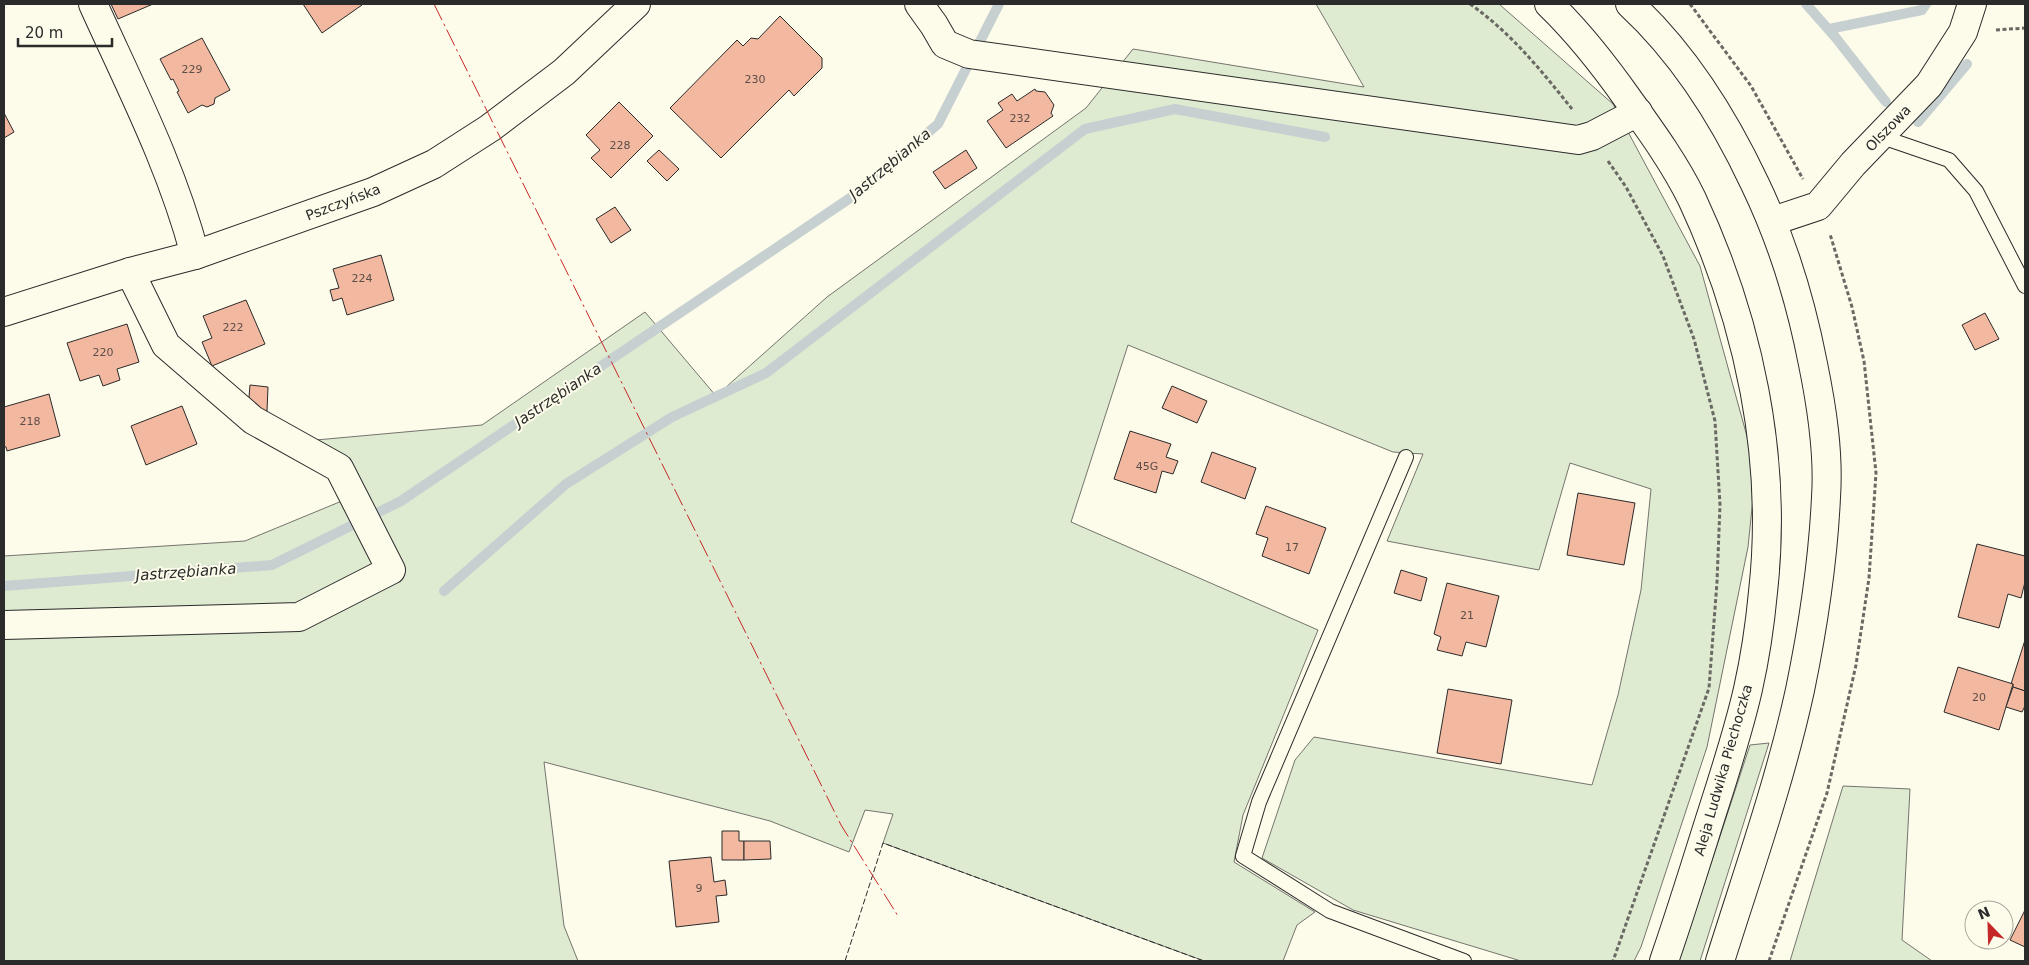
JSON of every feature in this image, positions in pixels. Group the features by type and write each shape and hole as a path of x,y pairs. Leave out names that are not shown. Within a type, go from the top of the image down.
{"street":[{"path":"93,4 162,154 188,227 195,255"},
{"name":"Pszczyńska","path":"4,312 130,272 195,255 373,192 434,164 490,128 564,72 636,4"},
{"path":"919,4 945,44 961,51 1578,140 1592,136 1638,112"},
{"name":"Aleja Ludwika Piechoczka","path":"1549,4 1573,27 1610,73 1666,152 1687,190 1714,251 1745,346 1757,403 1765,462 1767,520 1763,591 1748,689 1718,792 1664,961"},
{"path":"1630,4 1675,52 1709,100 1741,155 1773,221 1796,288 1818,391 1826,447 1826,496 1818,593 1799,692 1769,803 1720,961"},
{"name":"Olszowa","path":"1773,221 1818,206 1853,164 1929,85 1963,32 1972,4"},
{"path":"4,625 299,617 391,570 339,468 253,420 166,345 130,272"}],"lane":[{"path":"1879,136 1949,160 1976,191 2025,286"},
{"path":"1406,457 1259,802 1243,856 1330,911 1464,961"}],"path":[{"path":"1470,4 1492,20 1537,66 1592,136 1626,187 1663,256 1694,339 1715,422 1720,505 1717,582 1709,688 1613,961"}],"green space":[{"path":"1316,4 1499,4 1613,104 1700,266 1756,469 1748,547 1707,747 1641,947 1634,961 1521,961 1353,910 1262,858 1295,760 1314,737 1592,785 1618,695 1641,590 1651,489 1570,463 1539,570 1387,541 1423,454 1393,452 1128,345 1071,522 1318,630 1243,815 1234,862 1315,912 1297,925 1283,961 1204,961 883,843 893,814 865,810 849,852 770,821 544,762 564,926 578,961 4,961 4,556 245,541 354,496 316,440 482,425 645,312 716,396 827,297 1086,108 1133,49 1364,87"},
{"path":"1769,743 1700,961 1679,961 1750,745"},
{"path":"1843,786 1910,789 1902,940 1932,961 1790,961"}],"building":[{"path":"111,4 153,4 118,19"},
{"path":"303,4 361,4 362,5 322,33"},
{"path":"780,16 822,58 822,68 794,96 789,90 721,158 670,108 737,40 743,46 751,38 758,39"},
{"path":"202,38 230,90 215,98 214,104 207,107 202,105 188,113 177,92 179,91 173,79 171,80 160,59"},
{"path":"1035,89 1036,91 1045,92 1054,105 1051,113 1053,116 1006,148 987,121 1003,110 998,103 1012,94 1017,101"},
{"path":"619,102 653,136 611,178 591,158 600,150 586,135"},
{"path":"4,113 14,132 4,138"},
{"path":"659,150 679,169 667,181 647,161"},
{"path":"966,150 977,168 945,189 933,172"},
{"path":"615,207 631,230 611,243 596,219"},
{"path":"381,255 394,300 347,315 342,298 333,301 330,290 339,288 333,269"},
{"path":"246,300 265,344 212,366 202,342 212,338 203,316"},
{"path":"1985,313 1999,339 1975,350 1962,325"},
{"path":"127,324 139,362 117,369 120,380 103,386 99,375 80,381 67,343"},
{"path":"250,385 268,387 267,411 248,410"},
{"path":"1172,386 1207,401 1197,423 1162,408"},
{"path":"49,394 60,436 7,451 4,446 4,407"},
{"path":"182,406 197,444 146,465 131,426"},
{"path":"1130,431 1171,444 1166,457 1178,461 1173,474 1162,471 1156,493 1114,479"},
{"path":"1212,452 1256,468 1245,499 1201,482"},
{"path":"1578,493 1635,503 1624,565 1567,555"},
{"path":"1266,506 1326,528 1309,574 1262,556 1268,538 1256,534"},
{"path":"1977,544 2025,556 2025,582 2021,598 2008,594 1999,628 1958,617"},
{"path":"1401,570 1427,578 1421,601 1394,593"},
{"path":"1447,583 1499,596 1486,647 1466,642 1462,656 1437,650 1441,637 1434,634"},
{"path":"2025,640 2025,691 2013,687 2013,684 2011,684"},
{"path":"1958,667 2013,684 1999,730 1944,712"},
{"path":"2013,687 2025,691 2025,706 2022,712 2006,707"},
{"path":"1448,689 1512,700 1501,764 1437,753"},
{"path":"722,831 739,831 739,841 744,841 744,860 722,860"},
{"path":"744,841 770,841 771,859 744,860"},
{"path":"711,857 714,882 725,880 727,895 716,896 719,922 676,927 669,861"},
{"path":"2025,910 2025,947 2014,942 2014,932"}],"waterway":[{"name":"Jastrzębianka","path":"4,586 272,565 401,501 859,192 938,124 999,4"},
{"path":"1806,4 1836,38 1886,102"},
{"path":"1829,29 1922,10 1926,4"},
{"path":"1918,122 1967,64"},
{"path":"444,591 566,484 672,417 766,373 1085,129 1175,109 1325,137"}],"fence":[{"path":"845,961 883,843 1204,961"}],"power":[{"path":"434,4 841,825 898,916"}]}
